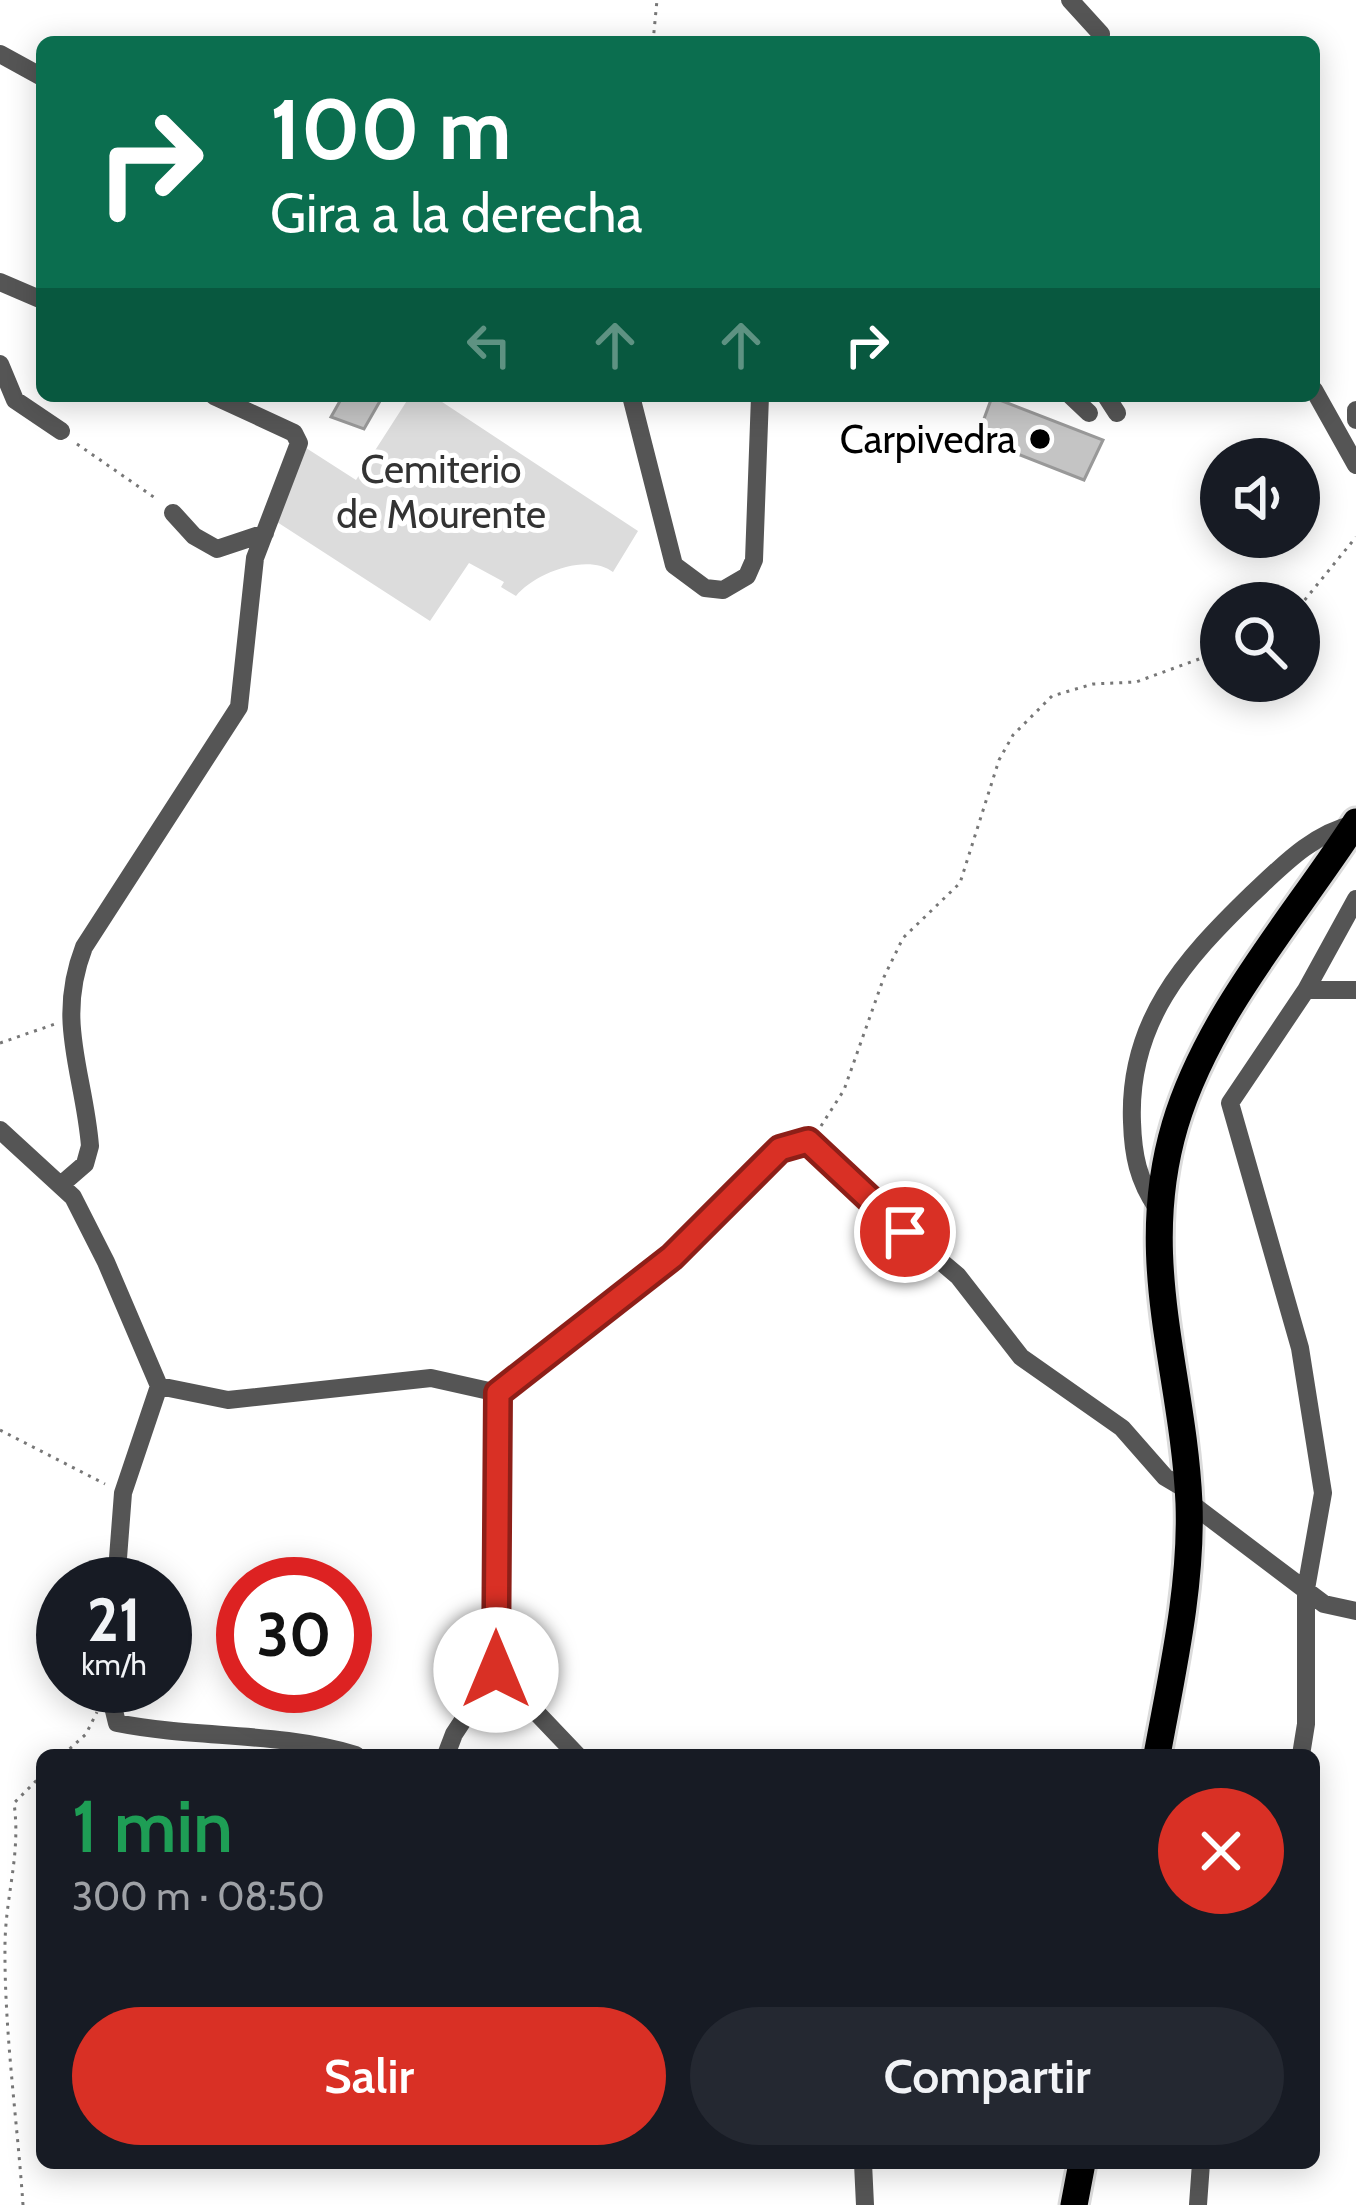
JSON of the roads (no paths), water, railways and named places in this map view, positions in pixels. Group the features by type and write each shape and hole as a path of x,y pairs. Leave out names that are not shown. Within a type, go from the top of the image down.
{"highway":[{"path":"1157,1749 1186,1580 1188,1496 1164,1330 1156,1208 1175,1125 1219,1027 1356,823"},
{"path":"1074,2205 1081,2169"}],"street":[{"path":"1070,0 1101,36"},
{"path":"0,54 36,74"},
{"path":"0,283 36,298"},
{"path":"0,364 15,400 61,431"},
{"path":"1320,401 1356,465"},
{"path":"83,1214 89,1146 69,994 84,947 239,707 254,567 298,437 226,402"},
{"path":"633,402 674,565 705,588 723,590 747,577 754,560 760,402"},
{"path":"1077,402 1089,413"},
{"path":"1356,410 1356,421"},
{"path":"173,513 194,536 237,564 254,567"},
{"path":"217,549 265,533"},
{"path":"1156,1208 1139,1182 1132,1146 1131,1099 1139,1043 1148,1025 1167,989 1224,921 1280,867 1330,829 1356,823"},
{"path":"1302,1749 1306,1589 1323,1493 1300,1348 1230,1103 1306,990 1356,898"},
{"path":"1306,990 1356,990"},
{"path":"0,1130 63,1184 83,1214 159,1386 123,1493 118,1557"},
{"path":"498,1393 672,1257 780,1149 808,1141 822,1150 844,1180 958,1276 1021,1357 1122,1428 1166,1477 1324,1604 1356,1611"},
{"path":"63,1184 85,1164 89,1146"},
{"path":"159,1386 228,1400 431,1378 498,1393"},
{"path":"448,1749 496,1670 498,1393"},
{"path":"496,1670 571,1749"},
{"path":"114,1713 117,1723 174,1734 252,1734 326,1749"},
{"path":"863,2169 865,2205"},
{"path":"1198,2205 1201,2169"}],"place":[{"name":"Carpivedra","path":"1040,439"}],"park label":[{"name":"Cemiterio de Mourente","path":"441,492"}]}
